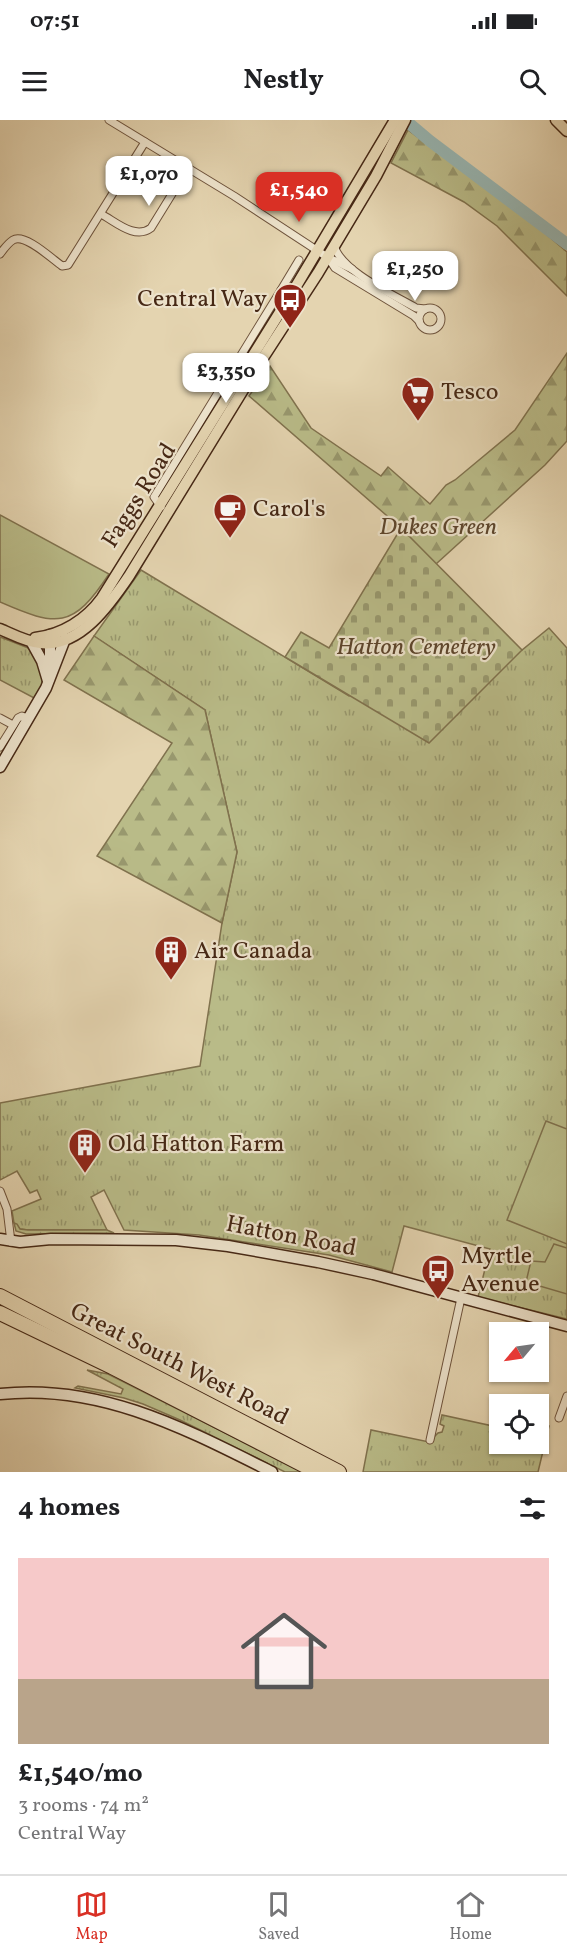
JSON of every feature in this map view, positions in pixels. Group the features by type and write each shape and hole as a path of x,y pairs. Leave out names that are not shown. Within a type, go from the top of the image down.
{"highway":[{"name":"Great South West Road","path":"0,1296 339,1472"},
{"name":"Great South West Road","path":"0,1312 317,1472"}],"main road":[{"name":"Faggs Road","path":"50,639 65,639 84,628 107,607 129,576 164,509 289,291 354,212 384,150 395,120"},
{"name":"Faggs Road","path":"50,639 80,621 96,605 164,509 318,273 325,248 384,150 405,120"},
{"path":"556,120 567,131"},
{"path":"0,629 27,640 50,639"}],"street":[{"path":"109,120 325,248 352,269"},
{"path":"0,255 12,240 18,238 30,242 62,266 68,266 146,142"},
{"path":"101,214 131,231 139,234 145,232 151,228 188,168"},
{"path":"325,248 352,269 416,308 432,308 438,311 441,318 440,326 434,330 422,327 414,316 335,268 325,248"},
{"path":"289,291 298,260"},
{"path":"318,273 325,269 335,268"},
{"path":"419,321 420,313 425,309"},
{"path":"49,681 50,639"},
{"path":"0,767 49,681 65,639"},
{"path":"27,640 45,668 49,681"},
{"path":"0,747 20,716 29,718"},
{"path":"0,718 13,725"},
{"path":"0,1191 6,1209 6,1240"},
{"name":"Hatton Road","path":"6,1240 202,1242 318,1262 567,1326"},
{"path":"430,1440 461,1298"},
{"path":"0,1394 37,1392 63,1394 120,1405 194,1433 272,1472"},
{"path":"559,1418 566,1401"}],"green space":[{"path":"408,130 532,222 567,252 567,296 497,226 464,202 391,163"},
{"name":"Dukes Green","path":"567,353 567,441 545,465 436,564 401,528 249,396 270,366 311,428 381,476 388,467 430,504 446,485 515,430"},
{"path":"0,515 109,574 85,605 74,614 62,618 50,619 36,616 0,602"},
{"name":"Hatton Cemetery","path":"401,528 522,650 429,743 285,657 301,632 329,648"},
{"path":"141,570 349,696 522,650 549,628 567,648 567,1319 478,1297 490,1249 404,1226 392,1272 329,1255 199,1235 124,1230 104,1190 91,1197 107,1230 28,1230 20,1229 14,1223 12,1211 41,1199 37,1190 30,1193 17,1171 0,1180 0,1103 200,1066 222,923 237,852 205,710 94,636"},
{"path":"94,636 205,710 237,852 222,923 97,856 172,743 64,680"},
{"path":"0,637 31,649 43,676 44,686 36,699 0,680"},
{"path":"546,1121 567,1129 567,1244 507,1220"},
{"path":"14,1223 20,1229 28,1230 107,1230 114,1233 26,1234 16,1231"},
{"path":"554,1244 567,1248 567,1294 526,1282 531,1261 545,1262"},
{"path":"87,1370 108,1374 303,1472 285,1472 143,1404 75,1388 78,1386 121,1394 123,1389"},
{"path":"442,1415 489,1425 489,1454 542,1454 538,1472 363,1472 371,1430 429,1442 442,1432 444,1426 440,1424"}],"waterway":[{"path":"405,120 567,244"}],"place":[{"name":"Central Way","path":"290,329"},
{"name":"Tesco","path":"418,422"},
{"name":"Carol's","path":"230,539"},
{"name":"Air Canada","path":"171,981"},
{"name":"Old Hatton Farm","path":"85,1174"},
{"name":"Myrtle Avenue","path":"438,1300"}]}
